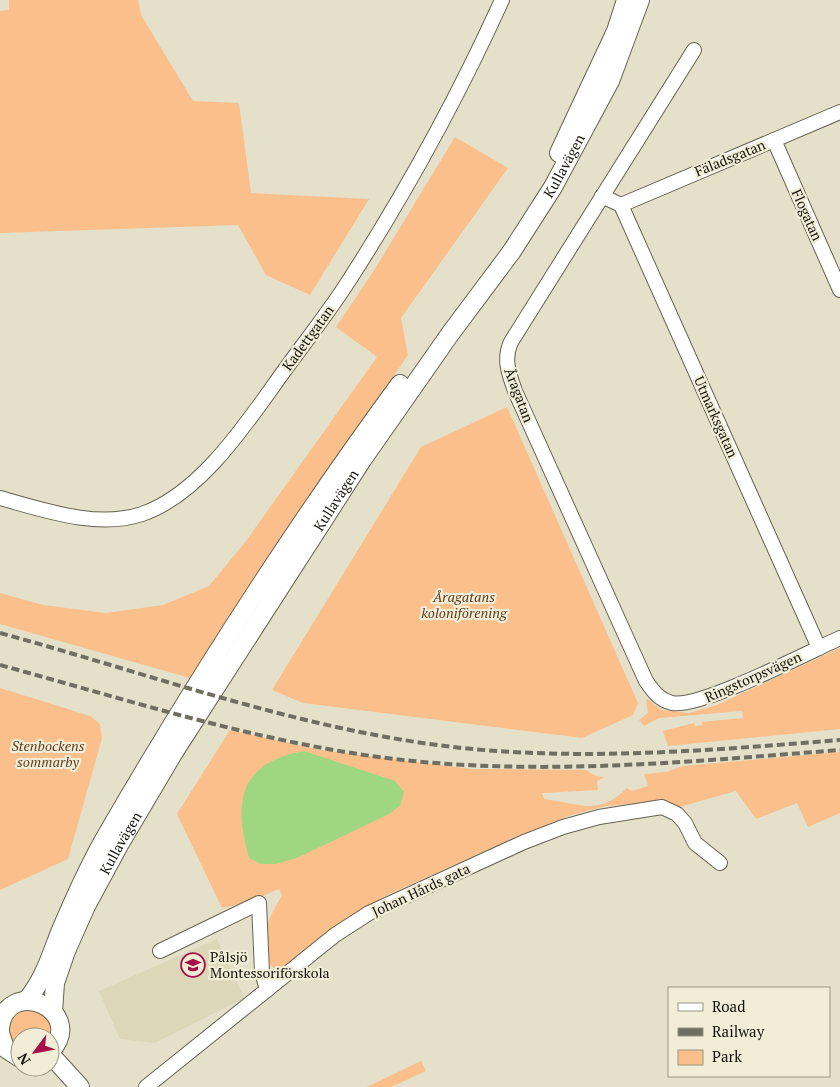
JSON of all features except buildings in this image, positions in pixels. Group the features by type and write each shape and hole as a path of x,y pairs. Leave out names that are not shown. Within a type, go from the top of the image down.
{"street":[{"name":"Kadettgatan","path":"0,498 76,517 116,519 140,515 156,509 191,486 257,408 347,283 406,187 463,83 502,0"},
{"name":"Kullavägen","path":"2,1017 10,1007 26,1001 43,978 73,903 107,834 160,744 316,504 374,420 493,258 550,169 616,31 626,0"},
{"name":"Kullavägen","path":"58,1027 53,1012 55,983 66,951 86,906 119,845 174,752 352,475 450,334 512,251 553,187 610,81 640,0"},
{"name":"Åragatan","path":"665,701 656,695 646,681 515,390 506,358 511,342 694,50"},
{"name":"Fäladsgatan","path":"621,205 840,112"},
{"name":"Flogatan","path":"774,140 839,287"},
{"path":"602,196 621,205"},
{"name":"Utmarksgatan","path":"621,205 819,648"},
{"name":"Ringstorpsvägen","path":"665,701 679,704 704,699 840,638"},
{"name":"Johan Hårds gata","path":"146,1087 335,935 369,914 515,846 563,827 626,812 662,807 677,814 685,823 695,844 720,862"},
{"path":"160,951 259,903 262,972 267,990"},
{"path":"26,1001 41,1003 53,1012"},
{"path":"0,1033 5,1048 10,1056"},
{"path":"60,1064 80,1087"}],"shaded area":[{"path":"304,751 395,781 404,792 400,806 387,815 299,857 276,864 261,864 249,858 244,838 242,802 246,788 254,775 266,765 282,757"},
{"name":"Pålsjö Montessoriförskola","path":"217,939 244,998 155,1043 120,1039 99,991"}],"green space":[{"path":"9,0 138,0 141,15 193,101 239,103 251,193 369,199 310,295 266,275 238,225 0,233 0,11 9,10"},
{"path":"455,137 508,168 401,318 408,355 253,579 190,678 0,624 0,593 43,605 106,613 163,605 209,586 246,541 377,357 336,327 373,272"},
{"name":"Åragatans koloniförening","path":"507,407 638,703 633,715 582,738 303,703 272,690 421,447"},
{"path":"840,648 840,729 668,746 663,731 694,723 695,726 702,725 702,722 743,718 742,711 659,718 644,726 639,720 648,713 646,700 648,699 661,710 689,713 717,705"},
{"name":"Stenbockens sommarby","path":"0,688 90,716 100,724 102,738 68,859 0,890"},
{"path":"230,730 320,750 471,769 586,770 596,776 604,777 597,781 598,790 542,793 544,799 587,806 606,803 627,788 632,791 648,786 644,774 666,772 683,766 840,752 840,813 808,827 797,803 756,819 736,791 679,807 668,801 606,806 571,815 525,833 387,895 352,915 285,967 278,969 272,967 269,962 266,938 272,913 282,895 279,889 249,902 222,908 177,814"},
{"path":"25,1007 43,1011 52,1027 10,1027 10,1044 7,1025 14,1014"},
{"path":"421,1061 426,1071 391,1087 367,1087"}],"railway":[{"path":"0,633 229,700 287,715 344,729 462,748 556,754 604,754 651,753 840,740"},
{"path":"0,665 153,708 256,734 360,754 413,761 466,765 573,767 680,762 840,750"}],"place":[{"name":"Pålsjö Montessoriförskola","path":"193,965"}]}
